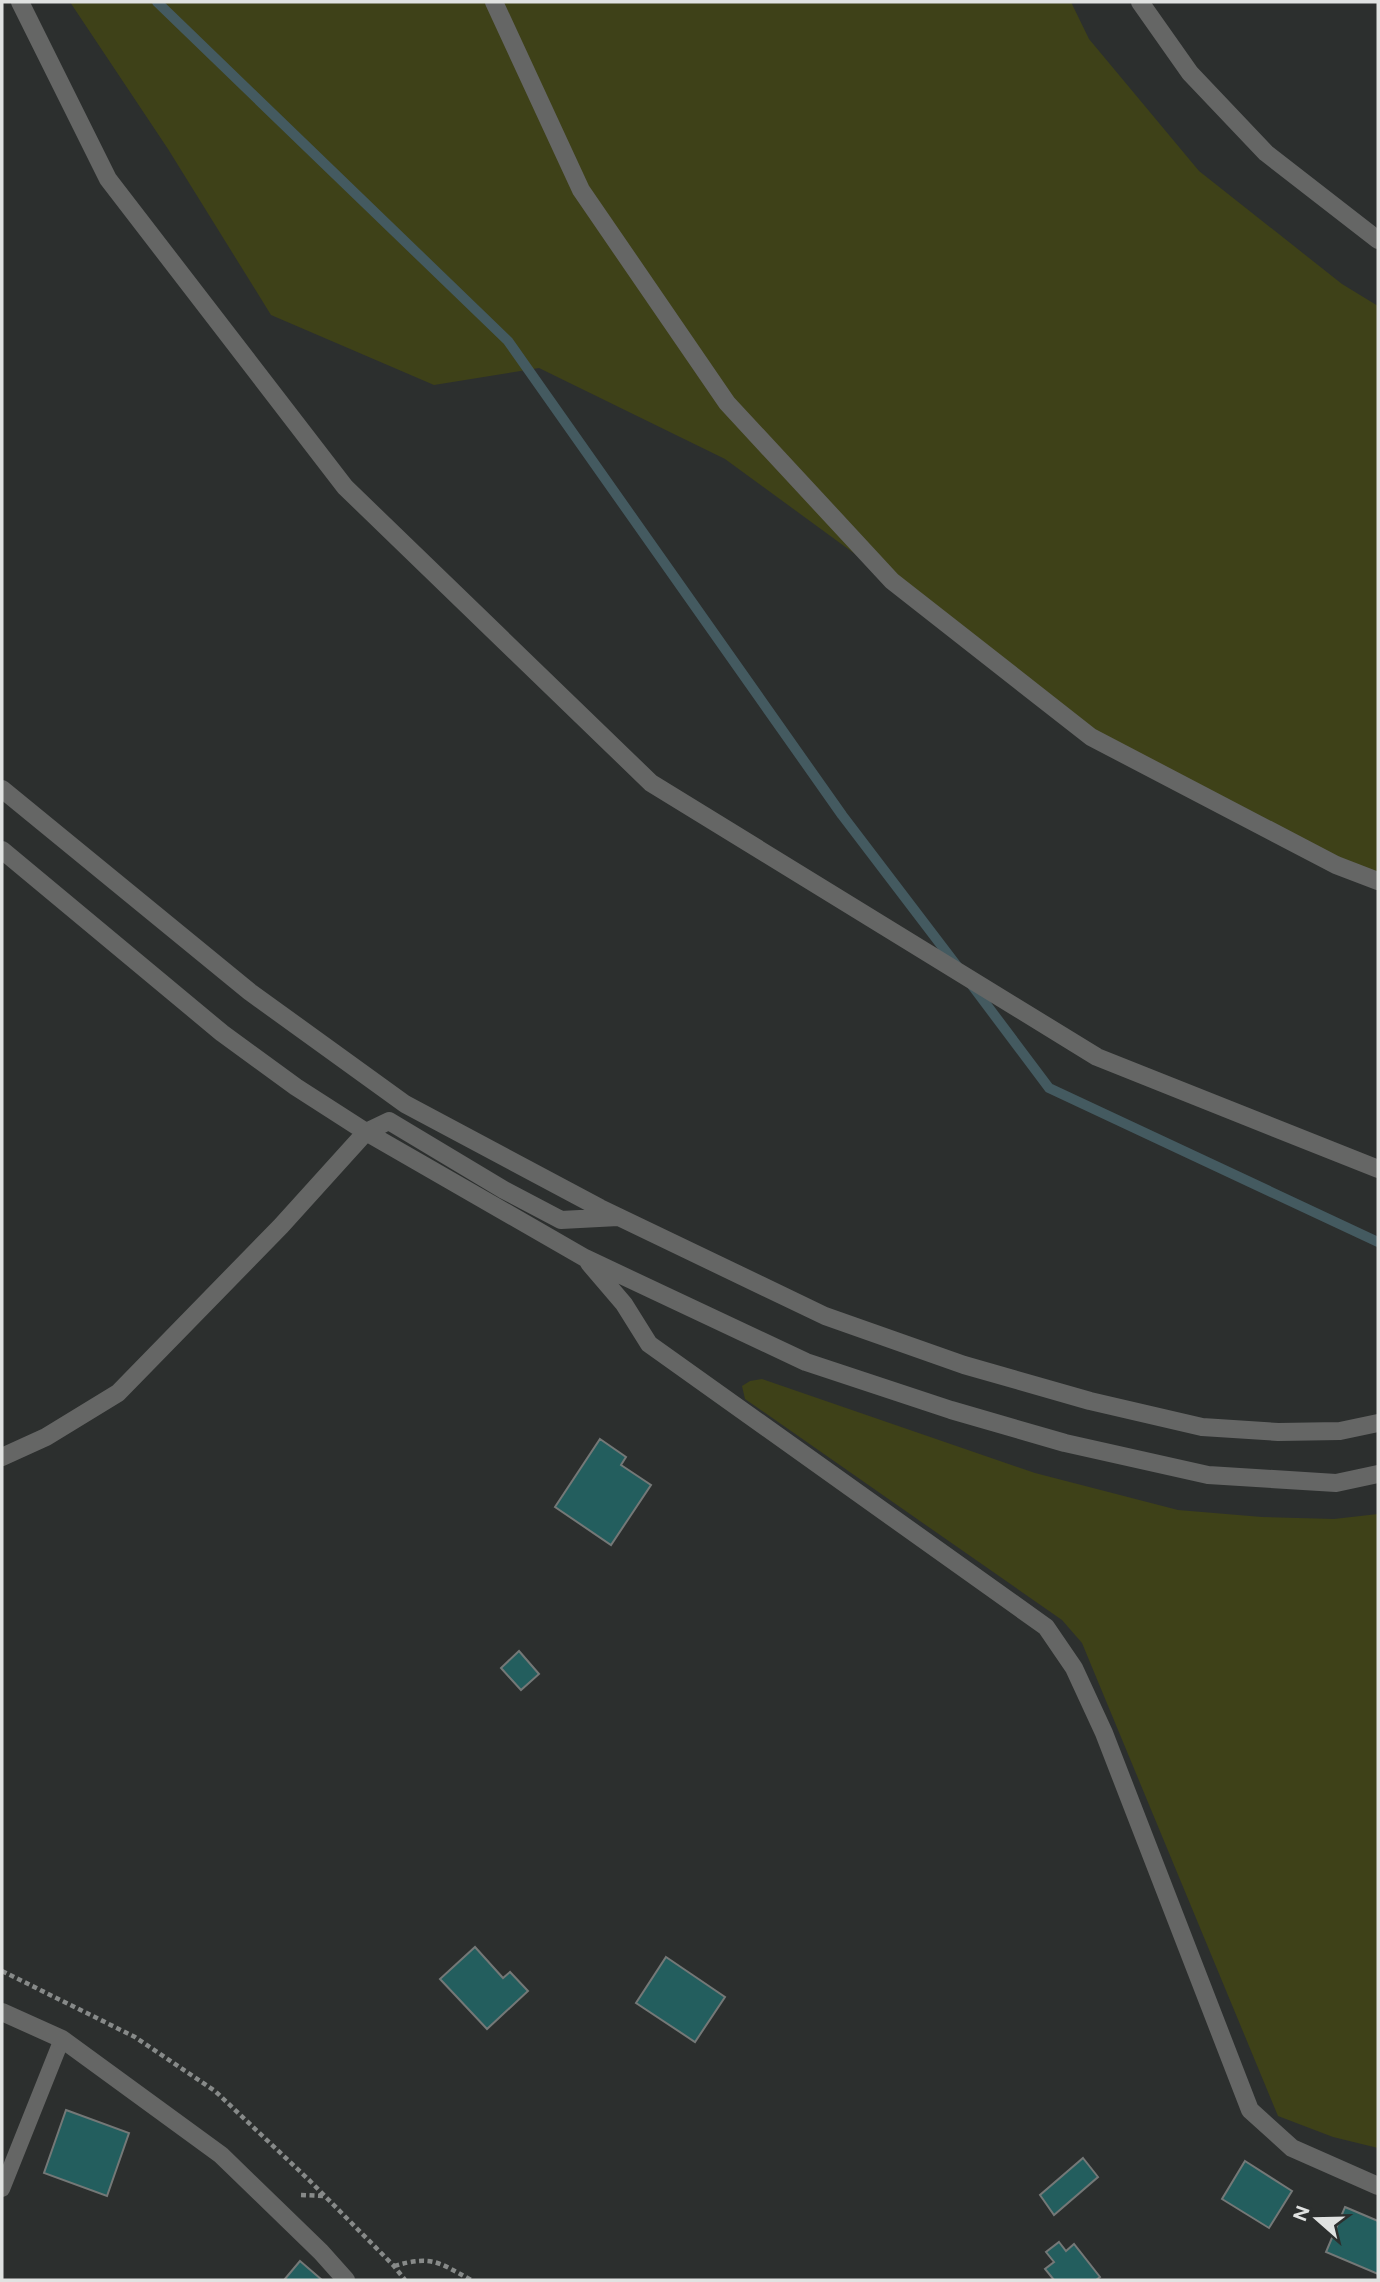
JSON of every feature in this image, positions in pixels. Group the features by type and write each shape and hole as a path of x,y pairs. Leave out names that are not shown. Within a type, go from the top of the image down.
{"street":[{"path":"20,2 108,179 345,487 651,783 1097,1057 1378,1170"},
{"path":"494,2 581,190 726,403 892,581 1091,737 1336,865 1378,881"},
{"path":"1140,2 1190,73 1266,153 1378,240"},
{"path":"2,789 250,992 405,1104 619,1217 825,1316 964,1364 1090,1401 1202,1427 1278,1433 1340,1431 1378,1423"},
{"path":"2,849 222,1033 296,1087 366,1132 585,1258 806,1362 951,1410 1065,1443 1208,1475 1336,1483 1378,1474"},
{"path":"2,1457 46,1437 118,1393 281,1226 366,1132 389,1121 504,1190 561,1220 619,1217"},
{"path":"585,1258 624,1304 649,1344 1046,1627 1074,1668 1104,1733 1250,2110 1292,2148 1378,2186"},
{"path":"2,2011 62,2039 221,2155 321,2252 346,2280"}],"lane":[{"path":"2,2189 62,2039"}],"path":[{"path":"2,1970 135,2037 215,2091 308,2179 405,2280"},
{"path":"394,2266 411,2261 435,2261 471,2280"}],"green space":[{"path":"70,2 1071,2 1089,39 1199,171 1342,284 1378,306 1378,881 1091,737 892,581 725,459 539,368 434,385 271,315 168,149"},
{"path":"762,1379 1035,1473 1178,1510 1262,1517 1334,1519 1378,1514 1378,2148 1333,2137 1278,2116 1082,1643 1062,1620 745,1399 742,1386"}],"building":[{"path":"600,1439 626,1457 621,1465 651,1485 611,1545 555,1507"},
{"path":"519,1651 539,1674 521,1690 501,1668"},
{"path":"475,1947 503,1978 510,1972 528,1991 487,2029 440,1979"},
{"path":"666,1957 725,1997 695,2042 636,2003"},
{"path":"66,2110 129,2133 107,2196 44,2173"},
{"path":"1083,2158 1098,2177 1054,2215 1040,2195"},
{"path":"1245,2161 1292,2191 1269,2228 1222,2199"},
{"path":"1345,2207 1378,2221 1378,2274 1326,2252"},
{"path":"1059,2242 1066,2251 1074,2244 1100,2277 1096,2280 1054,2280 1045,2269 1054,2262 1046,2252"},
{"path":"300,2261 322,2280 284,2280"}],"waterway":[{"path":"157,2 508,341 842,815 957,966"},
{"path":"971,984 1049,1088 1378,1242"}]}
